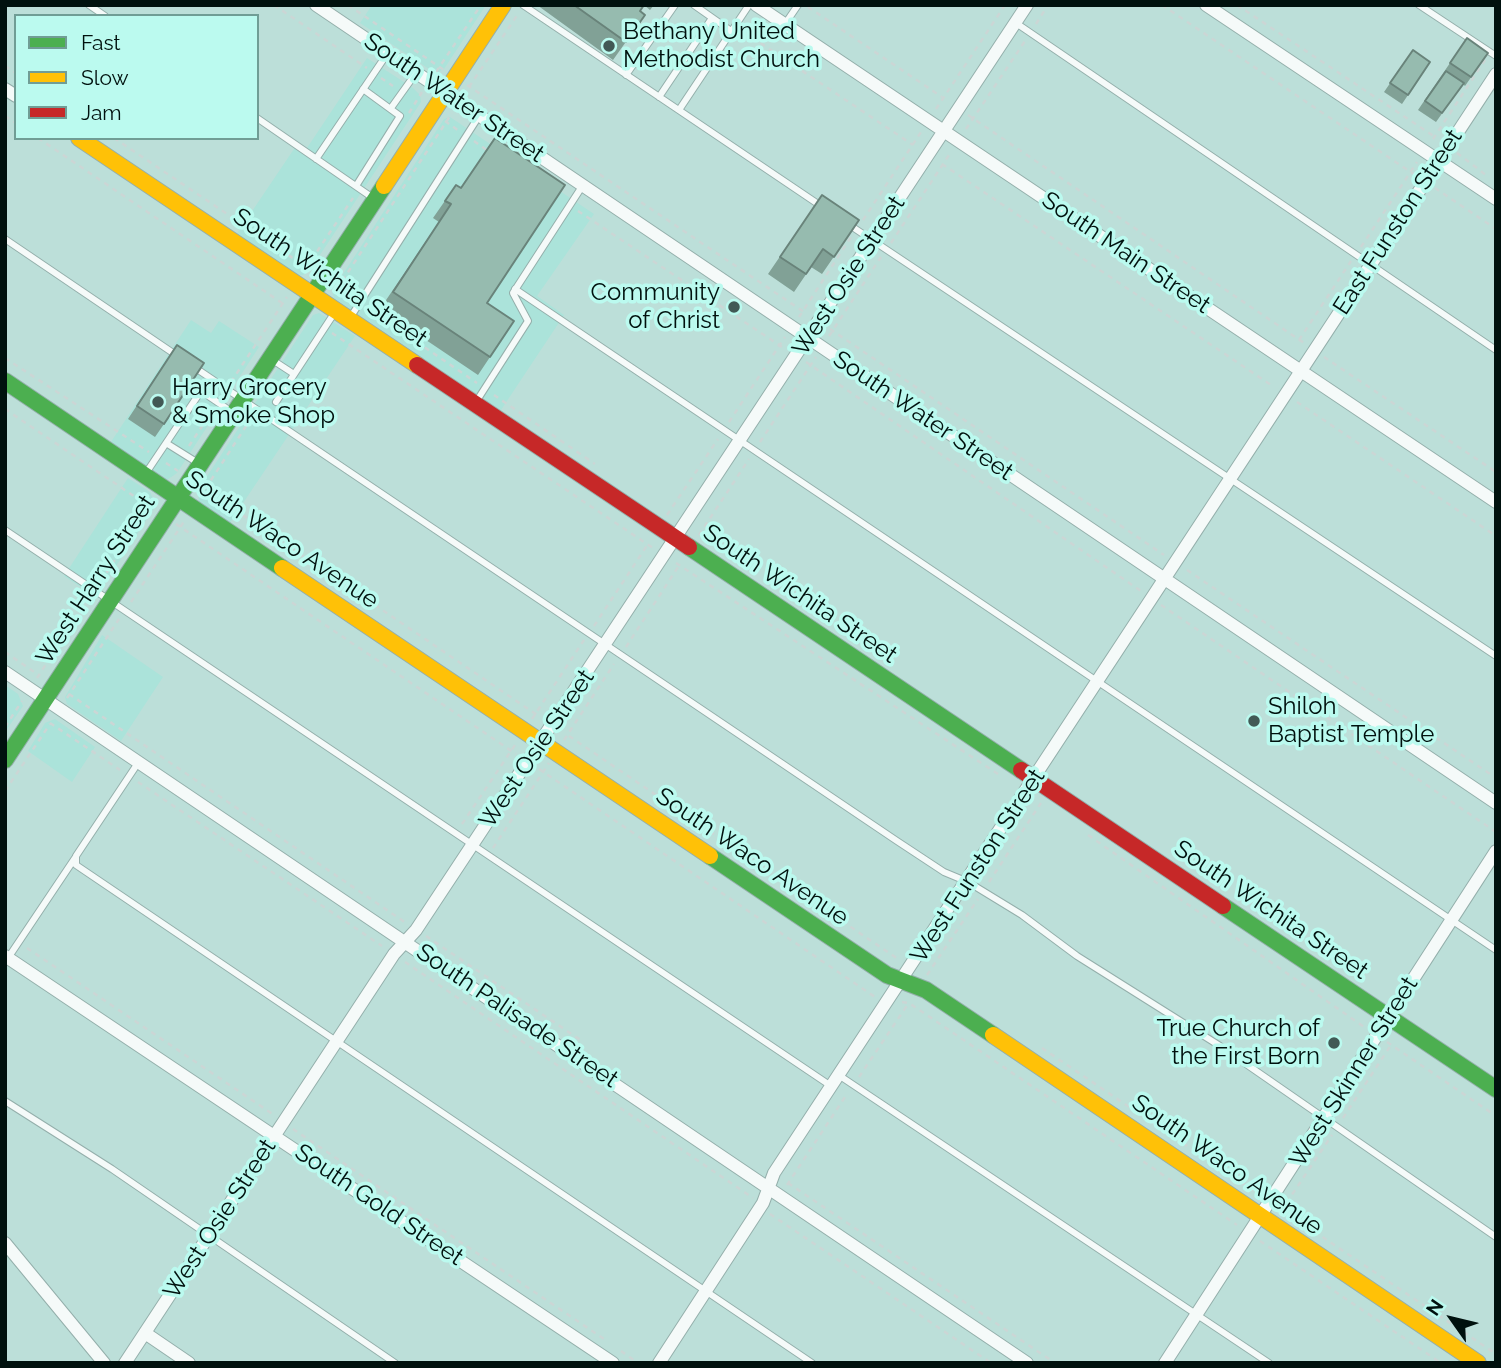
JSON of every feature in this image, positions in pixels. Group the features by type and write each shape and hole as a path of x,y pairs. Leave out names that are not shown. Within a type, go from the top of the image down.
{"street":[{"name":"South Water Street","path":"316,5 1496,803"},
{"name":"West Harry Street","path":"5,760 503,5"},
{"name":"South Main Street","path":"756,5 1496,502"},
{"name":"West Osie Street","path":"125,1363 394,954 416,930 541,743 1027,5"},
{"path":"1206,5 1496,199"},
{"name":"East Funston Street","path":"1302,372 1437,160 1496,74"},
{"name":"South Wichita Street","path":"82,140 677,538 1036,786 1389,1016 1496,1089"},
{"name":"West Funston Street","path":"659,1363 706,1289 765,1209 774,1173 968,882 1036,786 1099,681 1302,372"},
{"name":"South Waco Avenue","path":"5,380 887,975 919,987 1142,1133 1478,1363"},
{"name":"South Palisade Street","path":"5,672 50,692 60,708 1027,1363"},
{"name":"West Skinner Street","path":"1165,1363 1196,1316 1256,1238 1325,1119 1496,851"},
{"name":"South Gold Street","path":"7,957 613,1363"},
{"path":"5,1243 104,1363"},
{"path":"145,1333 189,1363"}],"lane":[{"path":"523,5 823,207"},
{"path":"626,75 675,5"},
{"path":"694,5 733,28"},
{"path":"679,110 748,5"},
{"path":"785,25 798,5"},
{"path":"1419,5 1493,54"},
{"path":"659,97 712,18"},
{"path":"1016,23 1496,350"},
{"path":"316,159 387,54"},
{"path":"391,108 416,73"},
{"path":"356,187 400,116 363,89"},
{"path":"276,401 325,328 479,116"},
{"path":"259,119 375,199"},
{"path":"476,402 528,321 513,293 583,185"},
{"path":"845,223 1496,656"},
{"path":"5,239 238,406"},
{"path":"515,289 1496,950"},
{"path":"270,358 294,374"},
{"path":"145,474 201,391 238,406 257,410 935,866 968,882 1022,915 1077,956 1220,1046 1496,1237"},
{"path":"166,443 200,465"},
{"path":"5,530 832,1087"},
{"path":"7,957 139,761"},
{"path":"76,856 76,865 812,1363"},
{"path":"840,1076 1269,1363"},
{"path":"5,1101 395,1363"}],"path":[{"path":"274,5 489,151"},
{"path":"348,5 1496,778"},
{"path":"439,66 481,5"},
{"path":"338,310 337,288 523,5"},
{"path":"806,5 1496,472"},
{"path":"461,827 1005,5"},
{"path":"485,854 494,847 1048,5"},
{"path":"1162,5 1496,229"},
{"path":"1237,5 1496,181"},
{"path":"733,28 929,155 1496,536"},
{"path":"1299,340 1424,151 1493,54"},
{"path":"41,140 283,304"},
{"path":"117,140 348,295"},
{"path":"570,205 797,356 1496,832"},
{"path":"325,328 1003,778"},
{"path":"5,358 219,498"},
{"path":"5,409 877,998 909,1003 1441,1363"},
{"path":"5,791 257,410"},
{"path":"5,652 50,692 69,694 582,1041"},
{"path":"50,723 394,954 991,1363"},
{"path":"1036,786 1041,803 1049,808"},
{"path":"762,1223 765,1209 788,1183 1041,803 1036,786"},
{"path":"1078,828 1496,1116"},
{"path":"19,942 638,1363"},
{"path":"1256,1238 1337,1127 1391,1045"},
{"path":"788,1183 1055,1363"}],"shaded area":[{"path":"372,5 486,5 444,69 438,72 432,71 360,23"},
{"path":"367,58 413,88 420,95 421,102 310,270 303,275 296,275 236,235 296,146 305,151"},
{"path":"450,117 594,214 537,296 564,315 501,410 334,298 332,291 444,119"},
{"path":"319,313 355,336 229,524 199,503 198,490 313,315"},
{"path":"191,320 211,333 219,321 259,347 177,473 167,480 109,445"},
{"path":"128,478 150,492 156,505 96,597 64,576"},
{"path":"102,635 163,677 121,741 67,704 65,697"},
{"path":"5,685 18,694 23,706 5,732"},
{"path":"55,719 95,747 72,782 28,751 45,723"}],"building":[{"path":"574,5 644,5 640,11 645,15 626,42"},
{"path":"1467,38 1488,53 1471,77 1450,63"},
{"path":"1413,50 1430,62 1408,95 1390,83"},
{"path":"1446,71 1464,83 1442,113 1425,101"},
{"path":"495,138 565,185 487,303 514,321 490,357 393,292 451,204 445,201 456,185 461,188"},
{"path":"822,195 859,220 834,257 823,249 806,274 780,257"},
{"path":"177,345 204,363 164,424 137,406"}],"traffic: fast":[{"path":"5,760 384,186"},
{"path":"5,381 282,568"},
{"path":"689,547 1021,770"},
{"path":"710,856 887,975 926,990 993,1035"},
{"path":"1223,906 1496,1089"}],"traffic: slow":[{"path":"384,186 503,5"},
{"path":"82,140 417,365"},
{"path":"282,568 710,856"},
{"path":"993,1035 1478,1363"}],"traffic: jam":[{"path":"417,365 689,547"},
{"path":"1021,770 1223,906"}],"place":[{"name":"Bethany United Methodist Church","path":"609,46"},
{"name":"Community of Christ","path":"734,307"},
{"name":"Harry Grocery & Smoke Shop","path":"158,402"},
{"name":"Shiloh Baptist Temple","path":"1254,721"},
{"name":"True Church of the First Born","path":"1334,1043"}]}
